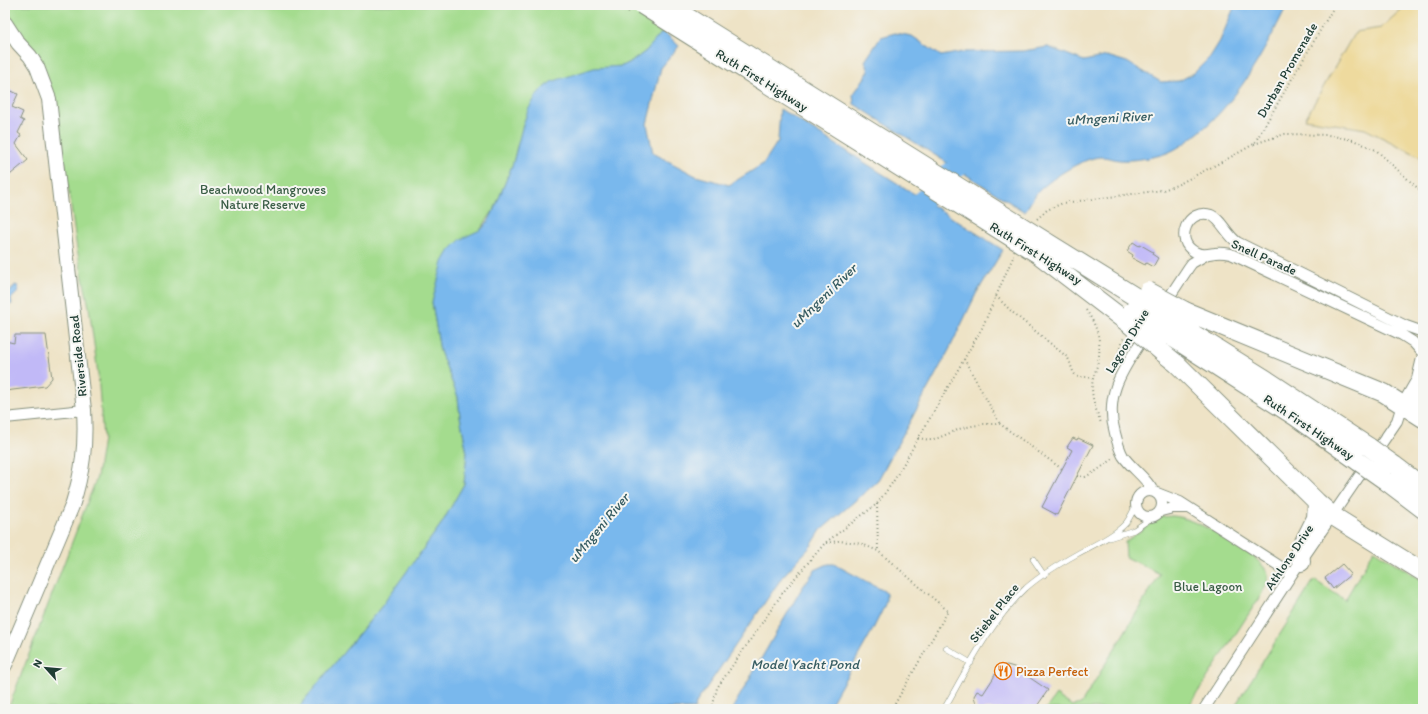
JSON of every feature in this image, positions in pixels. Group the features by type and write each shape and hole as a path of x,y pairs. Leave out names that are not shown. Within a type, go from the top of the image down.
{"highway":[{"name":"Ruth First Highway","path":"642,5 1047,248"},
{"name":"Ruth First Highway","path":"668,5 1174,331 1267,380 1390,473 1423,509"},
{"path":"1047,248 1174,331 1384,393 1408,414"},
{"path":"1174,331 1177,364 1317,502 1333,516 1423,572"},
{"name":"Ruth First Highway","path":"1390,473 1423,487"},
{"path":"1296,568 1300,550 1316,518 1317,502"}],"main road":[{"name":"Riverside Road","path":"5,23 18,43 30,56 37,67 49,99 84,410 85,443 79,485 72,506 5,665"},
{"name":"Riverside Road","path":"5,34 18,43"}],"street":[{"name":"Snell Parade","path":"1422,353 1413,342 1402,335 1231,254 1220,252 1206,255 1196,253 1191,250 1184,239 1185,227 1188,222 1198,215 1204,214 1216,218 1231,237 1237,242 1406,326 1423,332"},
{"name":"Lagoon Drive","path":"1155,492 1149,483 1122,455 1113,426 1111,414 1112,398 1117,382 1189,267 1192,263 1206,255"},
{"name":"Athlone Drive","path":"1408,414 1422,353"},
{"name":"Athlone Drive","path":"1204,709 1296,568 1408,414 1423,389"},
{"path":"5,418 84,410"},
{"path":"1190,508 1178,508 1148,517 1140,513 1136,505 1138,497 1145,492 1155,492 1170,497 1190,508 1296,568"},
{"path":"1155,492 1163,502 1157,514"}],"lane":[{"name":"Stiebel Place","path":"944,709 992,629 1009,607 1027,588 1044,575 1067,559 1104,539 1127,522 1136,505"},
{"name":"Stiebel Place","path":"1104,539 1127,533 1157,514"},
{"path":"1033,559 1044,575"},
{"path":"946,648 971,663"}],"path":[{"name":"Durban Promenade","path":"1254,144 1335,5"},
{"name":"Durban Promenade","path":"1034,224 1047,210 1063,203 1163,190 1177,185 1221,163 1254,144 1285,134 1328,135 1353,140 1376,150 1423,193"},
{"path":"712,709 717,688 784,591 825,543 877,504 893,482 982,328 1016,252"},
{"path":"996,296 1012,312 1067,357 1070,360 1074,374 1093,378"},
{"path":"1085,309 1096,326 1100,344 1099,364 1091,387 1093,404 1104,428"},
{"path":"964,359 1000,424 1062,468"},
{"path":"918,438 930,440 962,428 984,424 1000,424"},
{"path":"1077,476 1084,477 1096,471 1116,457 1122,455"},
{"path":"877,504 878,551"},
{"path":"825,543 838,541 850,542 862,544 878,551 948,611 892,709"}],"green space":[{"name":"Beachwood Mangroves Nature Reserve","path":"5,5 674,5 666,25 659,37 645,52 634,60 622,66 551,82 517,146 513,163 495,208 432,302 440,351 458,397 467,453 464,484 442,523 381,607 297,709 8,709 97,477 103,439 98,374 89,307 77,249 56,100 37,55 12,28 5,15"},
{"name":"Blue Lagoon","path":"1172,516 1195,522 1226,538 1254,557 1264,567 1268,575 1267,583 1261,595 1187,709 1046,709 1056,695 1072,706 1081,704 1160,574 1126,557 1125,542 1160,517"},
{"path":"1374,550 1423,581 1423,709 1233,709 1314,580 1345,600"}],"sand":[{"path":"1406,5 1423,5 1423,158 1365,129 1305,119 1355,32 1381,28"}],"water":[{"path":"1235,5 1287,5 1269,41 1248,77 1223,110 1183,145 1164,154 1148,158 1129,160 1101,157 1093,158 1075,165 1041,189 1036,194 1025,212 854,104 853,95 869,71 865,61 881,37 895,33 912,36 941,56 963,52 1023,51 1048,47 1084,61 1107,56 1127,62 1161,82 1179,81 1194,73 1210,57 1220,41"},
{"path":"663,31 679,46 661,68 647,124 653,153 696,176 729,185 763,164 778,141 780,109 1003,250 976,294 949,350 877,482 821,530 811,546 783,576 696,703 695,709 297,709 381,607 442,523 464,484 467,453 458,397 440,351 432,302 443,262 450,250 461,239 482,229 489,220 513,163 528,110 538,93 551,82 594,68 622,66 631,62 646,51"},
{"path":"15,285 18,286 18,292 11,299 12,304 9,305 5,299 5,294 10,292"},
{"name":"Model Yacht Pond","path":"828,564 834,564 884,591 886,594 886,601 871,633 828,709 732,709 802,588 815,570"}],"building":[{"path":"5,88 18,94 12,107 23,112 20,119 24,121 18,133 21,135 16,144 28,160 5,179"},
{"path":"1133,242 1153,252 1152,254 1158,258 1153,267 1146,263 1145,265 1132,258 1133,255 1127,251"},
{"path":"15,335 46,335 52,378 45,386 5,391 5,341 14,343"},
{"path":"1073,438 1077,440 1078,438 1093,445 1057,515 1042,507 1072,450 1067,447"},
{"path":"1342,564 1351,574 1333,589 1325,578"},
{"path":"1007,665 1014,667 1048,690 1035,709 977,709 974,696 977,691 983,694 994,675 1002,673 1001,666"}],"waterway":[{"name":"uMngeni River","path":"904,219 948,174 977,154"}],"place":[{"name":"Pizza Perfect","path":"1003,671"}]}
